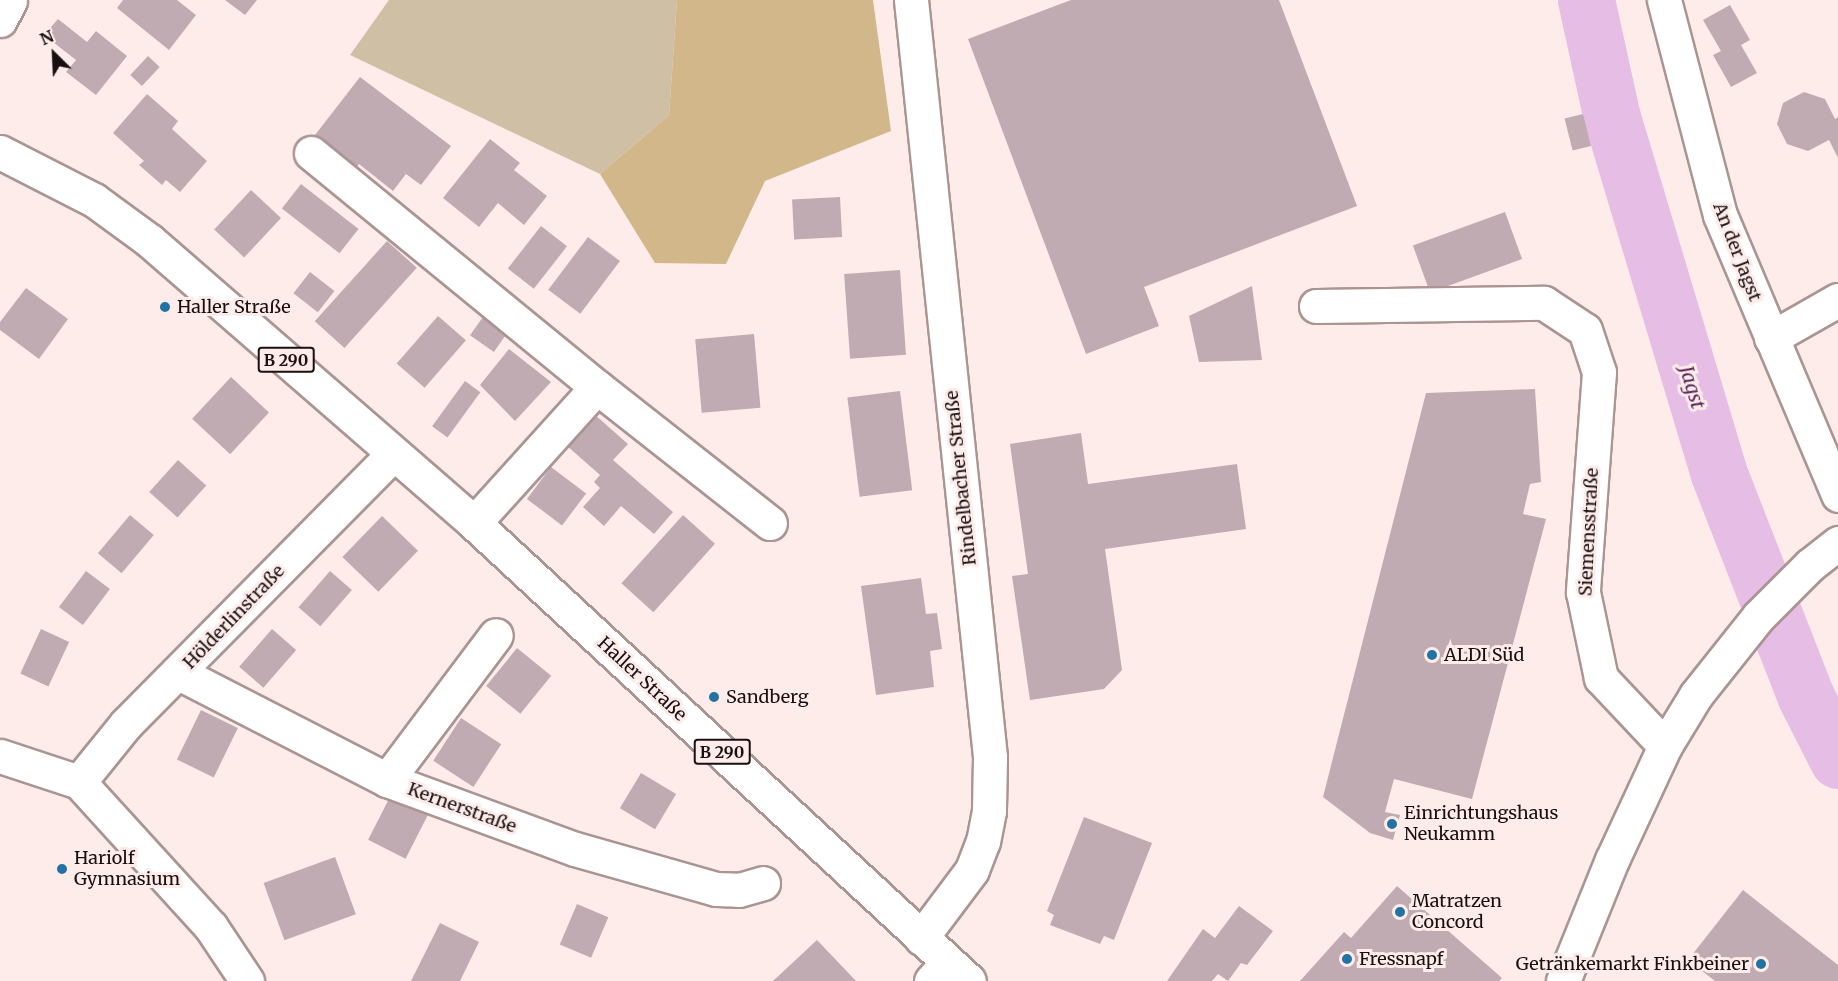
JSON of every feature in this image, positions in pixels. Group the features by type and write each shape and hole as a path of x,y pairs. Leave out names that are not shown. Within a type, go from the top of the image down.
{"street":[{"path":"0,20 10,0"},
{"name":"Rindelbacher Straße","path":"911,0 990,757 989,811 983,841 972,870 921,938"},
{"name":"An der Jagst","path":"1664,0 1720,215 1838,495"},
{"name":"Haller Straße","path":"0,152 94,200 150,241 474,523 921,938 949,975"},
{"path":"311,153 597,387 770,523"},
{"path":"1771,338 1838,300"},
{"name":"Siemensstraße","path":"1316,306 1544,303 1584,330 1599,372 1583,592 1601,678 1665,746"},
{"path":"474,523 597,387"},
{"name":"Hölderlinstraße","path":"79,782 126,724 179,673 393,454"},
{"path":"1563,981 1612,860 1665,746 1696,695 1758,617 1810,565 1838,543"},
{"path":"387,780 496,635"},
{"name":"Kernerstraße","path":"179,673 387,780 575,849 716,889 739,890 763,883"},
{"path":"0,756 79,782 212,927 247,981"}],"shaded area":[{"path":"389,0 677,0 669,115 600,174 350,55"},
{"path":"677,0 873,0 891,131 765,181 726,264 655,263 600,174 669,115"}],"building":[{"path":"123,0 177,0 196,15 169,50 117,8"},
{"path":"225,0 257,0 245,15"},
{"path":"1071,0 1279,0 1357,206 1144,287 1159,326 1086,354 968,39"},
{"path":"1730,5 1750,40 1741,45 1757,73 1731,87 1713,55 1721,51 1703,20"},
{"path":"58,19 87,42 96,31 127,56 96,95 66,72 76,60 44,35"},
{"path":"148,56 160,67 142,86 130,75"},
{"path":"360,77 451,146 421,185 406,174 393,191 359,164 350,176 308,144"},
{"path":"1804,92 1825,99 1835,119 1838,117 1838,158 1829,140 1808,151 1787,144 1777,124 1783,103"},
{"path":"147,94 178,121 172,129 207,161 180,192 166,180 162,185 139,165 144,161 113,133"},
{"path":"1583,114 1591,146 1573,151 1565,119"},
{"path":"490,139 520,163 514,170 547,196 524,225 498,203 479,227 443,198"},
{"path":"301,184 359,229 339,253 282,208"},
{"path":"251,190 281,218 244,257 214,229"},
{"path":"840,197 842,237 794,239 792,200"},
{"path":"1505,212 1522,259 1430,293 1413,246"},
{"path":"541,226 567,246 534,289 508,269"},
{"path":"588,237 620,261 580,314 548,290"},
{"path":"387,241 417,268 344,348 315,321"},
{"path":"900,270 906,355 850,359 844,274"},
{"path":"310,272 334,291 318,312 293,293"},
{"path":"1252,286 1262,360 1199,362 1189,316"},
{"path":"26,288 68,319 39,359 0,330 0,322"},
{"path":"485,314 509,331 494,352 470,335"},
{"path":"438,316 466,340 425,388 397,364"},
{"path":"754,334 760,408 702,413 695,339"},
{"path":"509,349 551,382 515,421 480,385"},
{"path":"231,377 269,412 230,454 192,419"},
{"path":"465,381 480,392 447,437 432,426"},
{"path":"1535,389 1541,482 1530,484 1523,514 1546,519 1472,799 1394,779 1385,812 1400,815 1393,840 1370,833 1323,797 1426,393"},
{"path":"900,391 912,490 860,497 847,397"},
{"path":"594,414 628,444 613,460 673,512 654,534 621,506 604,526 583,507 600,488 594,482 600,475 566,445"},
{"path":"1081,433 1088,484 1237,464 1246,529 1105,549 1122,670 1104,689 1030,700 1012,576 1028,574 1010,444"},
{"path":"178,460 206,485 177,517 149,492"},
{"path":"551,467 586,493 562,525 527,499"},
{"path":"130,515 154,535 122,573 98,553"},
{"path":"683,515 715,544 653,612 621,583"},
{"path":"382,516 418,551 378,592 342,557"},
{"path":"86,571 110,589 83,625 59,607"},
{"path":"330,571 352,590 320,626 299,607"},
{"path":"921,578 926,614 937,613 942,649 930,651 934,687 876,695 861,586"},
{"path":"41,629 69,642 48,687 20,673"},
{"path":"272,629 296,650 263,688 239,667"},
{"path":"517,648 551,676 520,714 486,686"},
{"path":"201,710 238,728 214,777 177,759"},
{"path":"461,718 501,744 473,787 433,761"},
{"path":"641,773 676,794 655,829 620,808"},
{"path":"394,789 431,808 406,859 368,840"},
{"path":"1084,817 1152,843 1114,940 1104,936 1100,944 1050,925 1054,915 1047,911"},
{"path":"335,857 356,914 284,940 264,883"},
{"name":"Matratzen Concord","path":"1397,886 1502,978 1499,981 1300,981 1344,932 1351,938"},
{"path":"1743,890 1838,965 1838,981 1715,981 1688,960"},
{"path":"577,904 608,917 591,958 560,945"},
{"path":"1239,906 1273,931 1247,965 1241,963 1228,981 1218,974 1212,981 1167,981 1203,929 1215,938"},
{"path":"440,923 479,942 460,981 411,981"},
{"path":"817,940 856,981 773,981"}],"waterway":[{"name":"Jagst","path":"1586,0 1611,114 1719,474 1805,695 1838,760"}],"place":[{"name":"Haller Straße","path":"165,307"},
{"name":"ALDI Süd","path":"1432,655"},
{"name":"Sandberg","path":"714,697"},
{"name":"Einrichtungshaus Neukamm","path":"1392,824"},
{"name":"Hariolf Gymnasium","path":"62,869"},
{"name":"Matratzen Concord","path":"1400,912"},
{"name":"Fressnapf","path":"1347,959"},
{"name":"Getränkemarkt Finkbeiner","path":"1761,964"}]}
